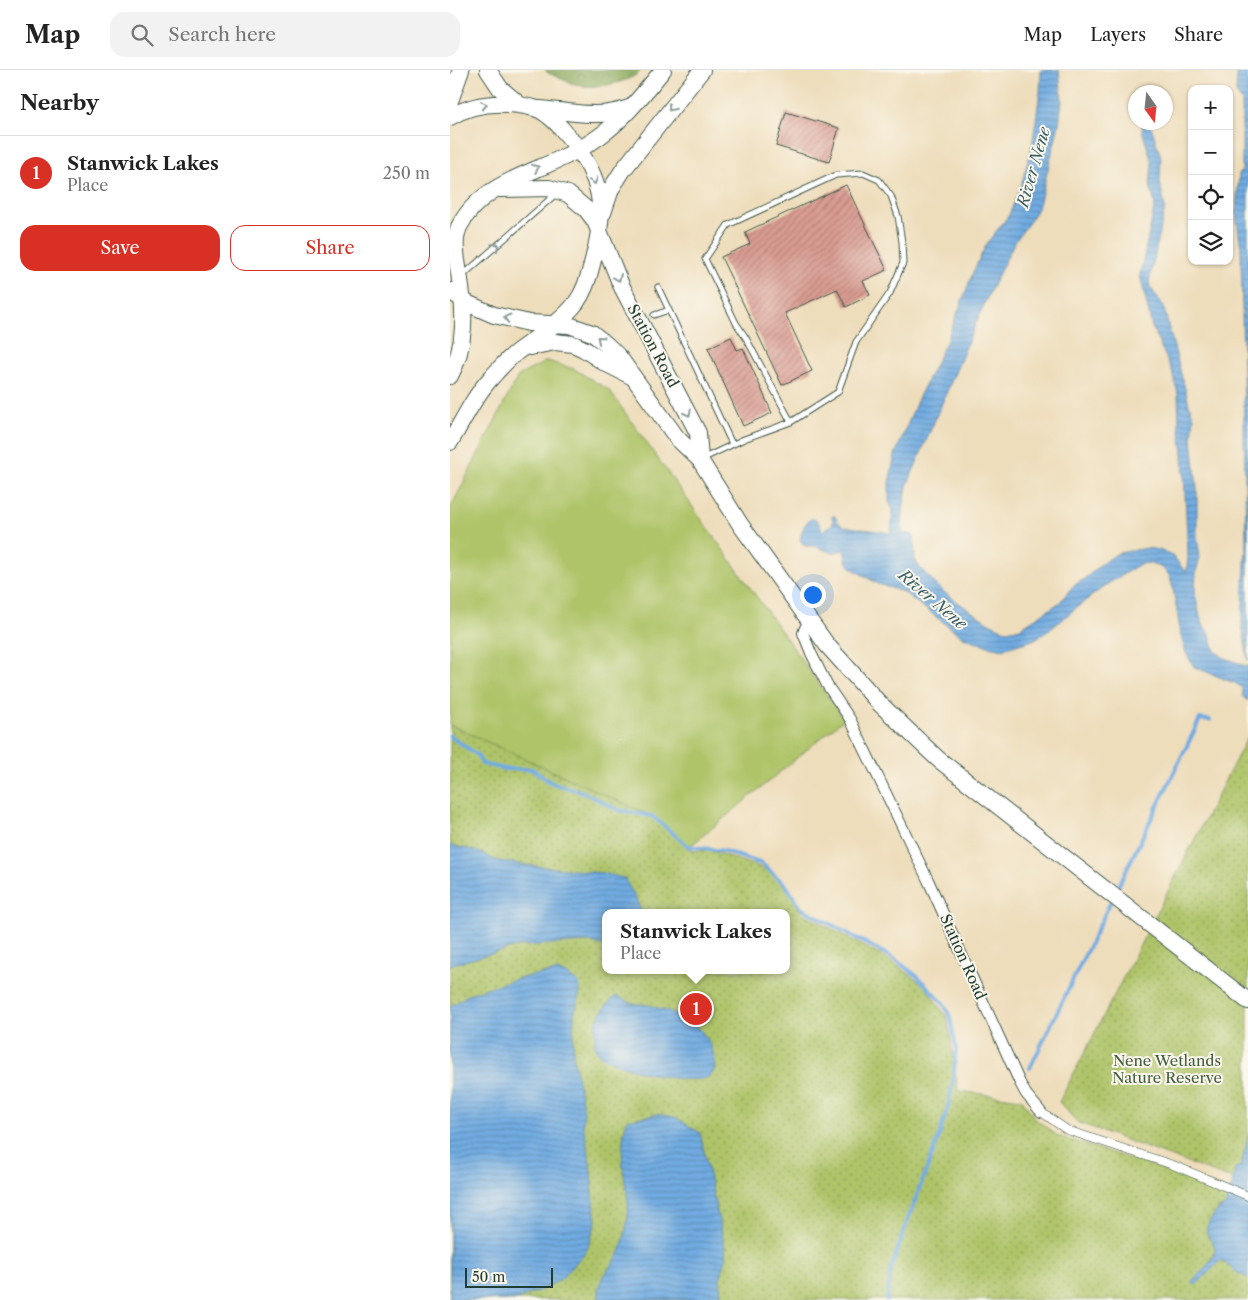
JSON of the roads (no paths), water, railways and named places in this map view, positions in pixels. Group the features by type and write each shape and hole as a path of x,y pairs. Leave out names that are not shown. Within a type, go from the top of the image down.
{"main road":[{"path":"450,102 461,70"},
{"path":"488,70 500,88 520,105"},
{"path":"450,376 458,357 463,335 457,290 456,244 459,228 479,200 495,189 526,172 564,158 579,150 611,127 663,70"},
{"path":"450,442 488,380 519,350 543,334 577,302 586,283 602,215 611,189 623,170 702,70"},
{"path":"450,118 473,107 502,102 539,109 593,115 608,114 631,107"},
{"path":"539,109 560,126 571,138 588,163 595,182 602,215"},
{"path":"495,189 540,188 558,191"},
{"name":"Station Road","path":"558,191 573,197 595,221 621,285 698,434 700,460"},
{"name":"Station Road","path":"457,290 494,315 516,321 569,325 592,333 607,345 659,411 677,438 700,460 740,524 811,624 837,658 879,703 938,759 1248,1000"},
{"path":"519,350 555,342 573,344 631,376"}],"street":[{"name":"Station Road","path":"811,624 805,628 803,633 811,653 827,685 850,719 928,880 1026,1094 1041,1112 1067,1130 1173,1165 1248,1196"}],"lane":[{"path":"700,460 732,444 791,422 838,392 856,342 890,293 903,263 898,216 891,196 879,180 863,173 836,175 728,225 705,259 736,323 791,422"},
{"path":"457,290 558,191"},
{"path":"658,287 732,444"},
{"path":"654,316 669,310"}],"water":[{"name":"River Nene","path":"1041,70 1059,70 1062,100 1059,125 1039,205 1014,243 985,302 907,486 902,533 914,536 915,561 945,593 989,623 1007,631 1020,628 1059,603 1074,585 1118,553 1147,548 1164,551 1174,557 1186,573 1188,558 1178,394 1172,371 1152,327 1140,275 1155,204 1150,186 1152,162 1142,130 1152,130 1161,157 1160,182 1165,208 1149,282 1150,287 1163,305 1194,418 1192,439 1197,487 1197,536 1200,557 1196,572 1195,593 1200,617 1204,627 1210,634 1215,651 1223,657 1246,666 1248,665 1248,701 1243,697 1242,688 1237,684 1194,667 1186,653 1181,636 1169,575 1162,568 1151,563 1140,564 1106,585 1047,632 1033,640 1003,649 963,637 903,592 878,584 853,569 847,563 844,550 832,553 816,546 805,546 800,540 809,520 817,521 822,531 833,524 832,516 835,516 843,526 891,533 893,510 889,502 889,482 895,455 917,401 947,340 974,270 987,243 1009,215 1021,186 1032,146 1040,92"},
{"path":"1237,70 1248,70 1248,661 1242,624 1246,544 1241,249 1236,213 1239,173 1242,171 1242,101 1236,93"},
{"path":"450,845 476,851 498,861 602,873 624,878 640,909 602,909 602,945 590,942 520,946 450,965"},
{"path":"557,971 566,974 579,983 580,993 574,1015 573,1055 584,1112 583,1125 589,1154 596,1222 588,1247 560,1280 516,1300 450,1300 450,1007 469,994 520,978"},
{"path":"616,996 671,1013 697,1027 704,1034 713,1052 715,1065 712,1074 701,1079 671,1078 634,1070 605,1058 598,1053 595,1048 597,1021 608,1003"},
{"path":"658,1114 675,1117 700,1133 725,1248 726,1258 720,1279 721,1300 599,1300 601,1281 618,1256 625,1235 628,1217 628,1202 622,1158 627,1120"},
{"path":"1248,1135 1248,1278 1239,1274 1221,1260 1196,1285 1191,1282 1207,1265 1215,1251 1207,1233 1208,1225 1216,1213 1226,1205 1235,1168 1241,1166"}],"waterway":[{"path":"1115,893 1200,719 1210,720"},
{"path":"450,736 477,755 482,764 505,769 532,769 552,783 583,792 618,810 652,816 688,846 724,851 762,864 786,885 801,908 893,958 917,976 943,1003 950,1017 956,1048 949,1103 937,1142 891,1269 887,1300"},
{"path":"1030,1068 1112,899"}],"place":[{"name":"Stanwick Lakes","path":"696,1009"}],"park label":[{"name":"Nene Wetlands Nature Reserve","path":"1167,1070"}]}
